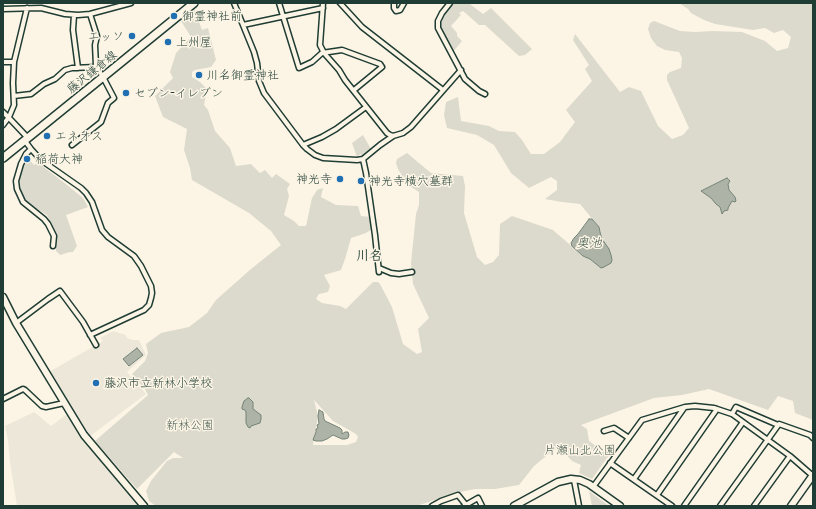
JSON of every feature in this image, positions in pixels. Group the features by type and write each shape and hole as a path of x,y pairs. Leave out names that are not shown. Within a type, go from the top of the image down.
{"main road":[{"name":"藤沢鎌倉線","path":"3,158 194,3"}],"street":[{"path":"3,9 41,8 74,15 90,14 131,3"},
{"path":"234,3 254,52 259,81 264,93 303,145 315,155 323,158 363,159 392,136 403,133 411,127 461,70"},
{"path":"280,3 299,68 312,62 322,53 342,50 380,64 382,67 354,90"},
{"path":"340,3 362,27 443,90"},
{"path":"394,3 394,8 396,11 400,10 404,3"},
{"path":"450,3 438,21 438,28 465,79 485,94"},
{"path":"243,25 284,16 323,5 320,45 324,53 340,70 345,80 387,134 392,136"},
{"path":"3,125 9,117 14,105 14,62 27,8"},
{"path":"72,145 101,122 108,103 114,98 96,67 95,44 97,36 90,14"},
{"path":"74,15 73,30 78,68"},
{"path":"3,62 14,62"},
{"path":"14,96 31,94 44,84 55,79 69,69 96,67"},
{"path":"303,145 336,129 366,107"},
{"path":"3,112 27,139 31,149 41,160 81,188 92,202 102,230 108,237 137,259 142,266 152,290 150,302 144,310 90,335"},
{"path":"31,149 26,154 21,164 16,181 17,189 23,202 48,224 54,236 53,246"},
{"path":"363,159 379,270 399,274 412,272"},
{"path":"16,323 60,291 83,322 96,345"},
{"path":"3,297 16,323 84,435 144,506"},
{"path":"3,399 23,389 42,406 46,407 64,403"},
{"path":"593,487 642,420 685,407 701,406 718,409 732,414 768,439 813,476 791,506"},
{"path":"634,480 685,407"},
{"path":"732,414 736,407 778,425 779,424 810,435 813,438"},
{"path":"657,496 718,409"},
{"path":"684,506 744,422"},
{"path":"720,506 778,425"},
{"path":"604,431 614,428 629,438"},
{"path":"754,506 790,456"},
{"path":"610,463 672,506"},
{"path":"574,480 578,506"},
{"path":"514,506 558,482 574,480 583,481 620,506"},
{"path":"432,506 458,495 465,505 478,498 482,506"}],"shaded area":[{"name":"藤沢市立新林小学校","path":"113,331 126,335 127,338 139,340 146,355 127,372 146,394 89,437 49,372 103,341 100,338"},
{"path":"34,412 51,426 67,414 83,437 141,506 17,506 5,426"}],"green space":[{"path":"455,3 470,3 483,14 491,8 532,49 525,55 519,56 485,25 479,25 463,11 459,13 461,15 451,26 462,41 453,52 441,29 440,22 448,8"},
{"path":"679,3 813,3 813,420 795,413 793,401 778,396 768,410 709,389 682,395 654,398 581,425 587,429 589,441 609,455 592,479 579,473 581,465 572,461 561,449 566,443 550,453 534,466 519,485 495,489 475,489 460,492 416,506 156,506 149,501 146,491 151,481 167,461 173,458 183,458 174,452 137,489 95,441 148,395 145,389 132,374 145,361 148,353 146,344 161,333 189,327 207,313 216,300 281,245 271,231 249,213 192,180 184,150 187,129 163,117 155,96 173,78 170,72 176,53 191,37 181,21 195,10 202,30 208,28 216,60 211,67 192,72 192,77 207,89 204,105 208,110 215,131 230,148 236,166 251,164 260,173 265,170 272,178 276,174 290,184 287,189 289,196 284,215 299,226 306,226 312,198 317,190 323,188 321,197 336,205 358,206 361,216 371,217 372,229 366,233 351,238 341,270 324,275 330,286 328,292 319,294 316,299 322,303 340,306 346,309 373,282 378,282 392,307 403,344 417,354 422,352 418,329 429,318 413,284 411,263 416,214 419,205 419,192 408,185 398,169 396,163 397,159 407,153 431,173 463,176 465,186 464,213 477,257 485,265 493,262 499,255 500,224 512,216 553,230 583,256 590,259 601,268 602,239 599,227 580,204 545,199 557,190 557,181 551,177 529,188 511,173 494,145 477,135 447,128 444,115 446,102 458,97 461,121 489,126 499,131 515,132 531,154 544,154 560,142 575,122 566,110 592,81 585,69 589,65 573,40 575,34 620,92 629,87 641,91 658,126 672,139 683,135 689,128 667,80 667,75 670,72 681,68 682,58 679,52 665,50 657,46 651,38 648,29 650,23 654,21 680,31 742,32 765,41 777,51 788,48 791,37 783,30 774,33 765,28 753,30 715,24 691,13","holes":["314,400 333,421 356,434 358,437 356,442 347,445 313,445 318,416"]},
{"path":"363,135 371,149 363,157 361,154 357,157 352,143"},
{"path":"26,156 34,165 37,162 83,198 88,207 66,215 77,246 73,252 60,255 56,251 55,232 47,215 25,201 18,187 20,173"},
{"path":"589,491 609,506 592,506"}],"water":[{"path":"727,178 730,181 728,184 729,190 735,197 736,201 732,201 728,210 724,211 722,214 720,207 701,191"},
{"name":"奥池","path":"589,219 592,219 599,227 602,239 611,255 611,263 601,268 590,259 583,256 572,246 571,243"},
{"path":"137,348 143,355 129,366 123,359"},
{"path":"248,398 253,402 253,409 261,415 260,423 251,426 250,428 246,423 246,412 242,409 244,401"},
{"path":"319,410 323,412 325,421 340,428 342,430 342,434 348,432 348,438 342,439 333,435 322,441 313,440 316,429 318,428 317,425 319,424"}],"place":[{"name":"御霊神社前","path":"174,16"},
{"name":"エッソ","path":"132,36"},
{"name":"上州屋","path":"168,42"},
{"name":"川名御霊神社","path":"199,75"},
{"name":"セブン-イレブン","path":"126,93"},
{"name":"エネオス","path":"47,136"},
{"name":"稲荷大神","path":"27,159"},
{"name":"神光寺","path":"340,179"},
{"name":"神光寺横穴墓群","path":"361,181"},
{"name":"藤沢市立新林小学校","path":"96,383"}],"district":[{"name":"川名","path":"369,256"}],"park label":[{"name":"新林公園","path":"190,425"},
{"name":"片瀬山北公園","path":"580,450"}]}
